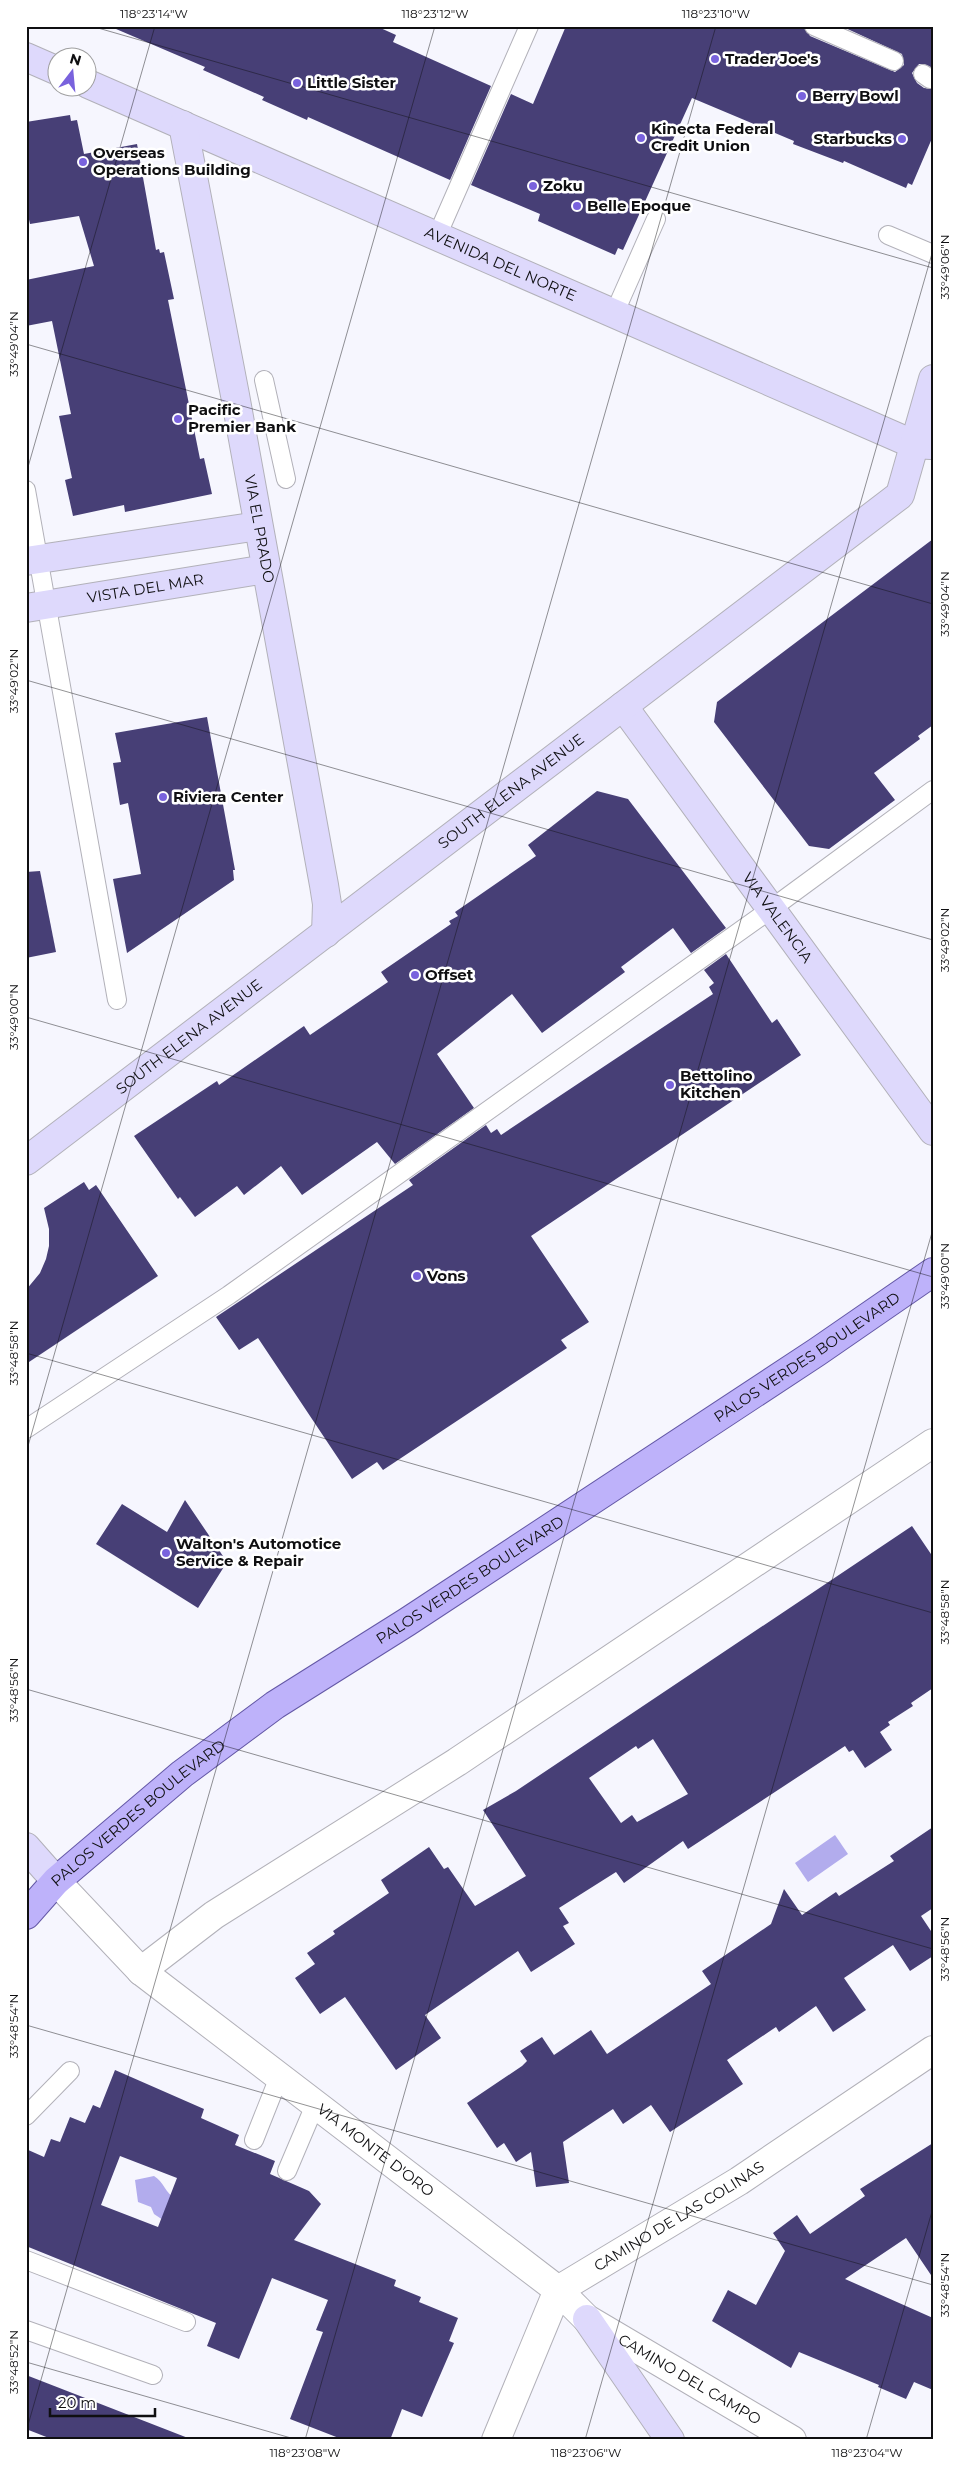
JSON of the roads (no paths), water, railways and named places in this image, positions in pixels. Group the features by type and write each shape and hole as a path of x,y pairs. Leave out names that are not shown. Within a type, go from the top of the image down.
{"main road":[{"name":"PALOS VERDES BOULEVARD","path":"26,1915 56,1882 182,1774 275,1705 415,1617 809,1357 933,1272"}],"street":[{"path":"26,57 48,67"},
{"name":"AVENIDA DEL NORTE","path":"98,88 614,314 923,445"},
{"name":"VIA EL PRADO","path":"183,126 324,885 327,904 326,933"},
{"name":"SOUTH ELENA AVENUE","path":"26,1161 900,495 923,445 933,380"},
{"path":"32,560 258,526"},
{"name":"VISTA DEL MAR","path":"36,607 266,569"},
{"name":"VIA VALENCIA","path":"623,706 933,1131"},
{"path":"141,1971 214,1915 457,1762 933,1444"},
{"path":"26,1847 56,1882"},
{"name":"VIA MONTE D'ORO","path":"56,1882 141,1971 558,2290 587,2319 670,2440"},
{"name":"CAMINO DE LAS COLINAS","path":"558,2290 738,2181 933,2050"},
{"path":"496,2440 558,2290"},
{"name":"CAMINO DEL CAMPO","path":"587,2319 792,2440"}],"lane":[{"path":"437,236 529,26"},
{"path":"814,26 894,60"},
{"path":"614,314 656,219"},
{"path":"888,234 933,254"},
{"path":"264,380 286,479"},
{"path":"26,490 36,607 117,1000"},
{"path":"26,1429 229,1295 771,909 933,790"},
{"path":"26,2116 70,2071"},
{"path":"254,2140 279,2077"},
{"path":"287,2170 315,2105"},
{"path":"26,2260 186,2322"},
{"path":"26,2330 153,2375"}],"place":[{"name":"Trader Joe's","path":"715,59"},
{"name":"Little Sister","path":"297,83"},
{"name":"Berry Bowl","path":"802,96"},
{"name":"Kinecta Federal Credit Union","path":"641,138"},
{"name":"Starbucks","path":"902,139"},
{"name":"Overseas Operations Building","path":"83,162"},
{"name":"Zoku","path":"533,186"},
{"name":"Belle Epoque","path":"577,206"},
{"name":"Pacific Premier Bank","path":"178,419"},
{"name":"Riviera Center","path":"163,797"},
{"name":"Offset","path":"415,975"},
{"name":"Bettolino Kitchen","path":"670,1085"},
{"name":"Vons","path":"417,1276"},
{"name":"Walton's Automotice Service & Repair","path":"166,1553"}]}
